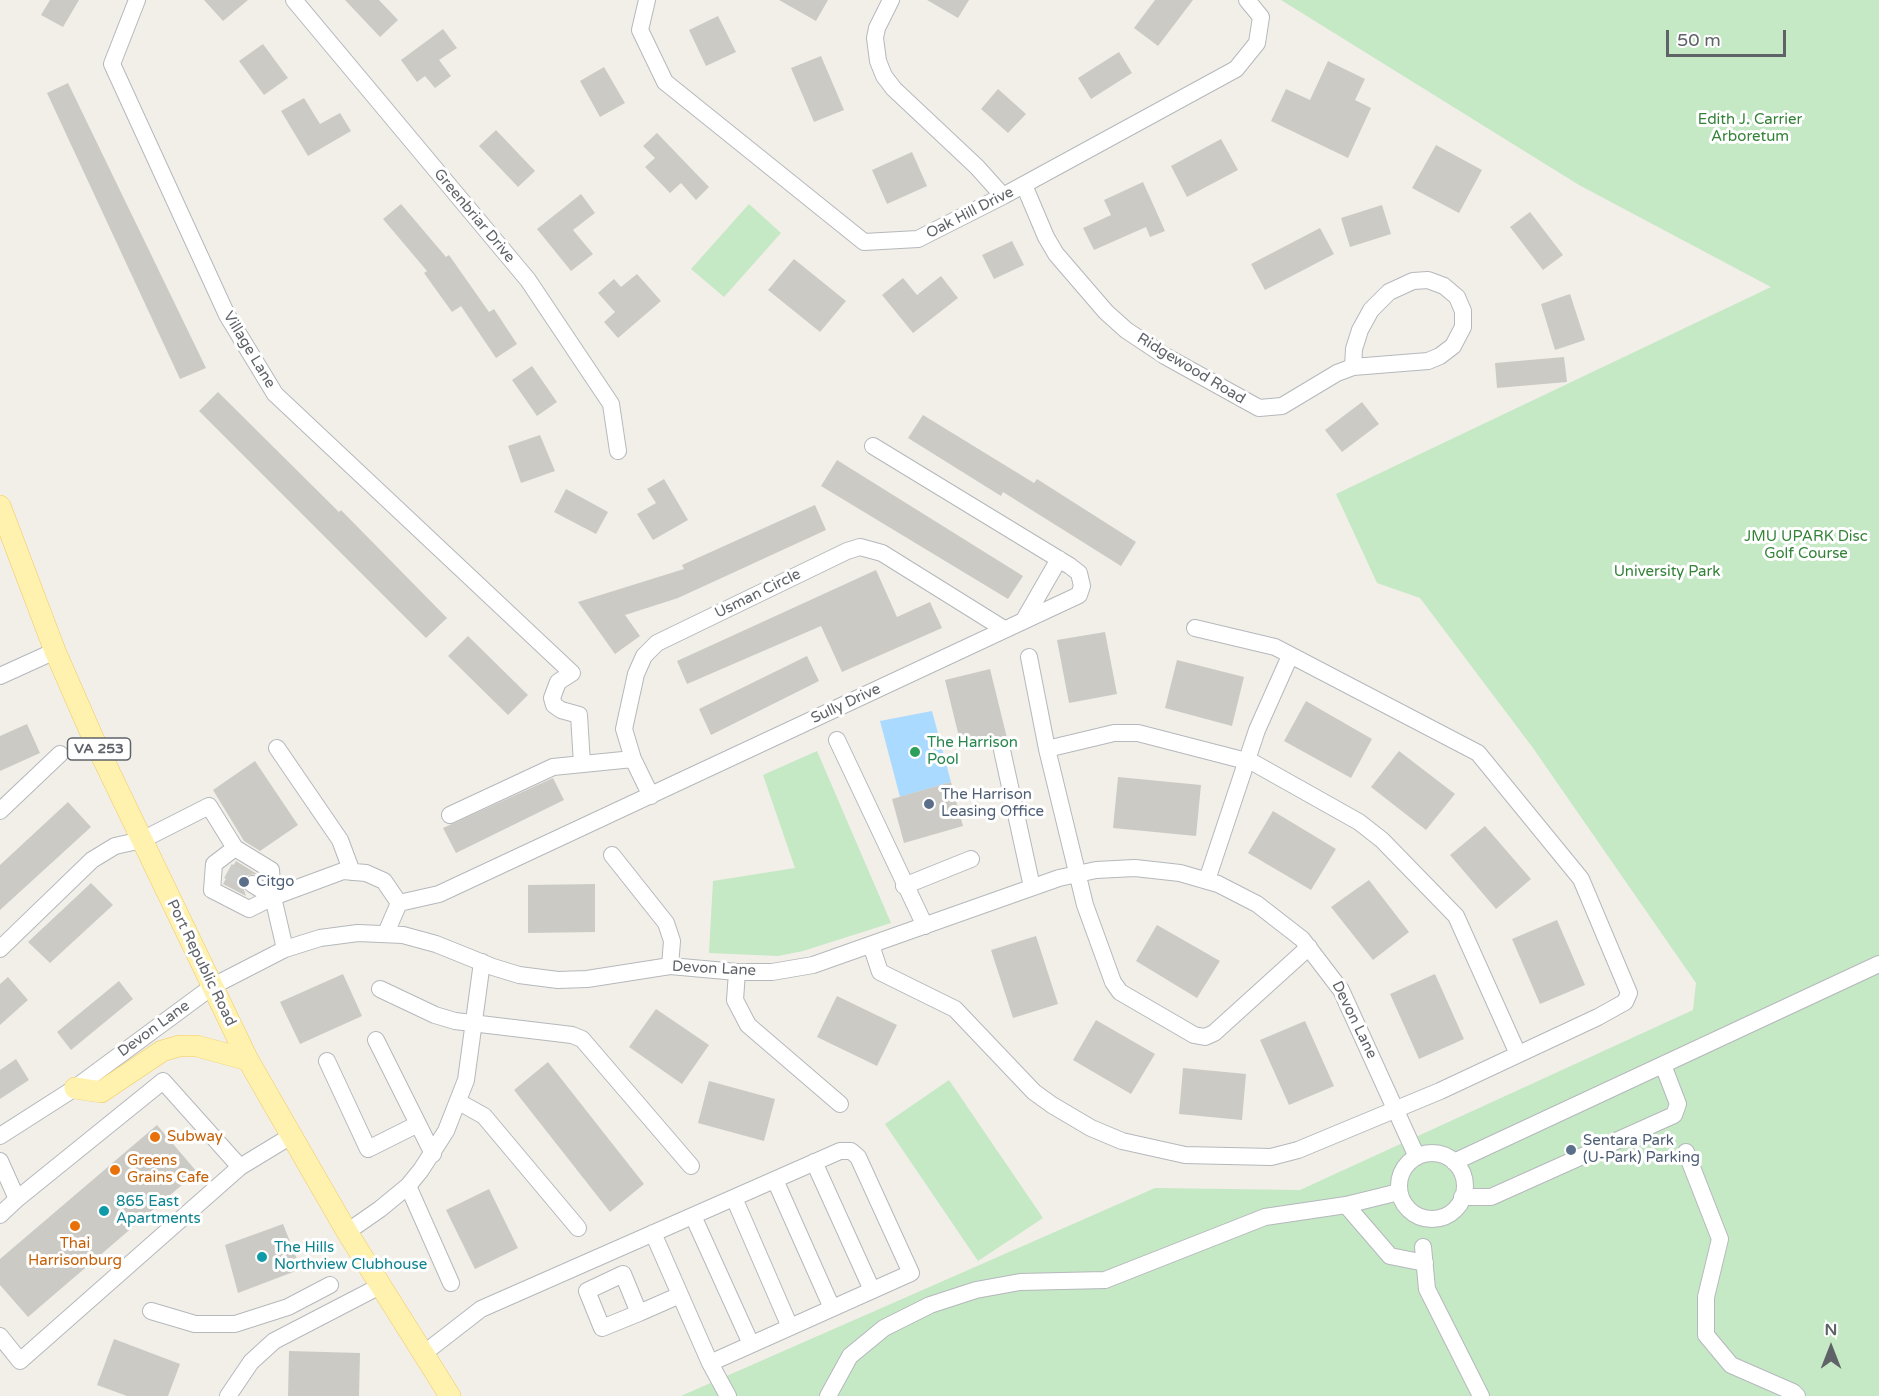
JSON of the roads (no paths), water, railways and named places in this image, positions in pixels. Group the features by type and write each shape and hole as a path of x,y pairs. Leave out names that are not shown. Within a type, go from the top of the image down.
{"main road":[{"name":"Port Republic Road","path":"0,506 55,651 142,840 249,1060 347,1232 450,1396"},
{"path":"75,1088 101,1092 162,1051 179,1046 197,1046 249,1060"}],"street":[{"name":"Village Lane","path":"137,0 112,64 227,315 275,394 572,673 558,682 552,698 561,710 579,715 582,764"},
{"name":"Greenbriar Drive","path":"294,0 528,280 611,404 618,451"},
{"name":"Oak Hill Drive","path":"647,0 640,30 664,82 864,242 918,239 1024,185 1236,69 1257,43 1261,17 1247,0"},
{"path":"891,0 875,38 878,61 884,76 894,89 977,167 1003,196"},
{"name":"Ridgewood Road","path":"1024,185 1046,237 1056,254 1107,312 1148,345 1259,408 1275,408 1290,403 1337,373 1353,368 1428,361 1445,353 1456,342 1463,327 1463,311 1457,297 1444,286 1428,280 1413,281 1389,292 1371,310 1360,330 1354,349 1353,368"},
{"name":"Sully Drive","path":"399,903 440,894 1079,595 1082,586 1079,573 873,446"},
{"name":"Usman Circle","path":"651,796 633,759 624,729 636,674 644,656 657,643 847,551 860,547 882,553 1004,629"},
{"path":"1024,620 1059,559"},
{"path":"871,945 880,972 956,1009 1034,1092 1071,1118 1128,1143 1185,1155 1270,1156 1308,1146 1440,1091 1622,1005 1629,993 1581,879 1478,753 1263,643 1195,628"},
{"path":"0,675 55,651"},
{"path":"1029,657 1047,749 1085,905 1117,989 1194,1035 1204,1037 1214,1033 1309,947"},
{"path":"1208,880 1246,760 1290,657"},
{"path":"1047,749 1114,733 1131,732 1246,760 1280,775 1370,829 1454,912 1465,932 1518,1054"},
{"path":"837,740 904,886 925,926"},
{"path":"277,748 340,840 352,872"},
{"path":"1002,750 1032,887"},
{"path":"0,811 60,754"},
{"path":"450,814 553,767 633,759"},
{"path":"0,949 100,854 122,843 142,840 208,806 235,848 271,870 273,897 285,949"},
{"path":"235,848 221,868 212,890 249,909 273,897 343,871 366,873 384,881 399,903 386,933"},
{"path":"612,855 666,923 672,941 670,966"},
{"path":"904,886 971,859"},
{"name":"Devon Lane","path":"0,1136 75,1088 213,986 285,949 342,934 386,933 436,944 519,975 558,980 586,980 670,966 737,972 798,969 1032,887 1078,874 1108,869 1141,868 1208,880 1257,904 1309,947 1341,990 1417,1156"},
{"path":"252,884 273,897"},
{"path":"347,1232 408,1186 433,1154 459,1102 469,1063 482,962"},
{"path":"1454,1162 1879,964"},
{"path":"737,972 735,1000 748,1025 840,1104"},
{"path":"380,989 435,1015 474,1024 572,1035 582,1039 691,1166"},
{"path":"376,1040 433,1154"},
{"path":"327,1060 368,1149 418,1124"},
{"path":"1462,1197 1491,1197 1674,1114 1678,1104 1663,1065"},
{"path":"0,1215 163,1081 240,1167"},
{"path":"459,1102 484,1116 578,1228"},
{"path":"0,1336 20,1361 240,1167 291,1136"},
{"path":"423,1354 481,1309 814,1162 840,1151 851,1151 858,1157 868,1174 911,1273 710,1363"},
{"path":"1686,1152 1720,1239 1706,1297 1706,1335 1731,1365 1793,1392 1797,1396"},
{"path":"1440,1154 1454,1162 1463,1176 1462,1197 1449,1214 1432,1219 1414,1214 1407,1208 1399,1192 1401,1175 1404,1168 1417,1156 1440,1154"},
{"path":"0,1161 17,1199"},
{"path":"814,1162 872,1290"},
{"path":"775,1179 832,1308"},
{"path":"408,1186 451,1283"},
{"path":"828,1396 850,1356 884,1328 930,1305 976,1290 1020,1282 1105,1280 1266,1217 1346,1205 1399,1192"},
{"path":"734,1198 790,1327"},
{"path":"1346,1205 1390,1256 1424,1255 1427,1289 1481,1396"},
{"path":"693,1216 751,1344"},
{"path":"653,1233 710,1363 728,1396"},
{"path":"614,1250 639,1313"},
{"path":"623,1274 587,1291 602,1328 680,1295"},
{"path":"151,1311 180,1321 208,1326 235,1324 288,1307 330,1285"},
{"path":"228,1396 246,1369 274,1341 380,1286"},
{"path":"258,1318 274,1341"}],"water":[{"name":"The Harrison Pool","path":"932,711 951,782 900,797 880,721"}],"tunnel":[{"path":"228,871 252,884"}],"place":[{"name":"The Harrison Pool","path":"915,752"},
{"name":"The Harrison Leasing Office","path":"929,804"},
{"name":"Citgo","path":"244,882"},
{"name":"Subway","path":"155,1137"},
{"name":"Sentara Park (U-Park) Parking","path":"1571,1150"},
{"name":"Greens Grains Cafe","path":"115,1170"},
{"name":"865 East Apartments","path":"104,1211"},
{"name":"Thai Harrisonburg","path":"75,1226"},
{"name":"The Hills Northview Clubhouse","path":"262,1257"}],"park label":[{"name":"Edith J. Carrier Arboretum","path":"1750,128"},
{"name":"JMU UPARK Disc Golf Course","path":"1806,546"},
{"name":"University Park","path":"1667,572"}]}
